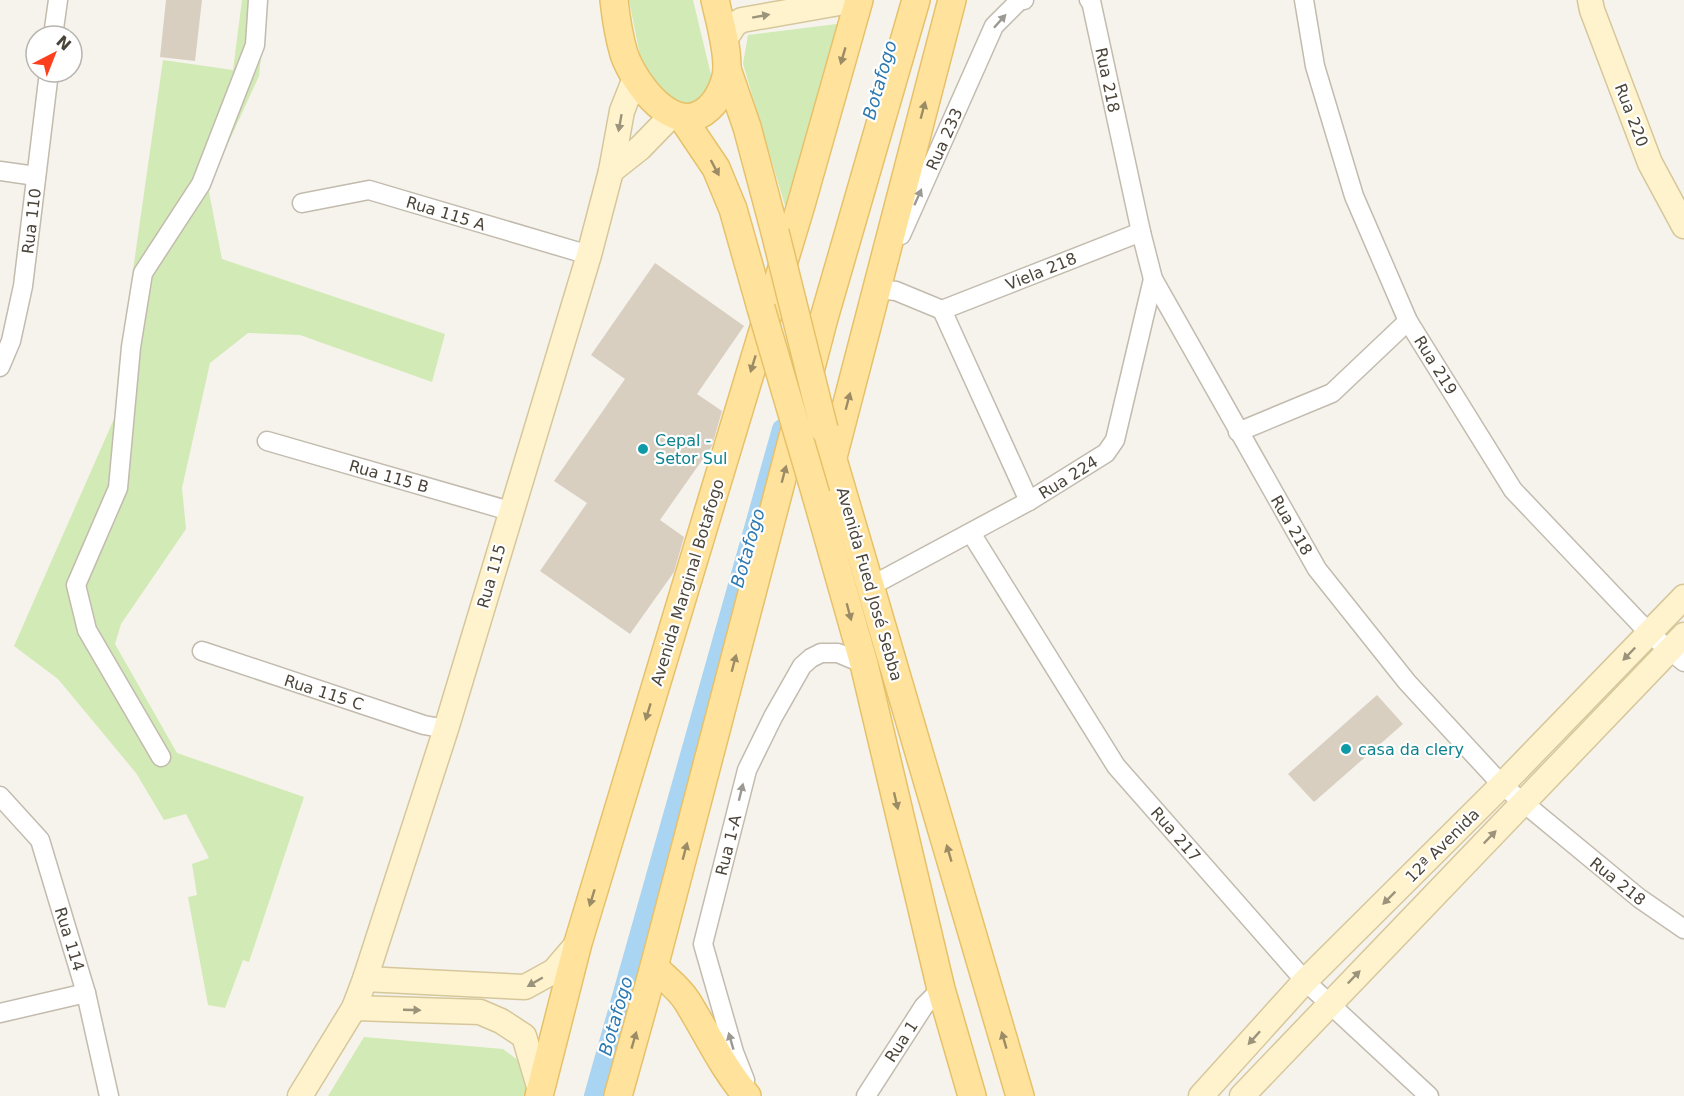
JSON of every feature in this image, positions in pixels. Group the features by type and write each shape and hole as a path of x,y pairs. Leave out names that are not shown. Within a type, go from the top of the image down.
{"main road":[{"path":"678,117 705,112 715,102 721,90 727,69 724,41 715,0"},
{"name":"Avenida Marginal Botafogo","path":"539,1093 578,943 798,217 858,0"},
{"path":"618,1096 654,968 824,318 916,0"},
{"path":"833,457 952,0"},
{"name":"Avenida Fued José Sebba","path":"612,1 625,55 635,78 653,99 678,117 716,168 733,208 864,664 941,989 972,1096"},
{"name":"Avenida Fued José Sebba","path":"727,69 747,127 824,429 1020,1096"},
{"path":"818,503 852,574 860,586 871,586"},
{"path":"654,968 686,999 707,1038 734,1080 748,1096"}],"street":[{"path":"55,24 58,0"},
{"path":"161,757 87,630 76,585 118,488 131,347 143,273 201,184 255,45 258,0"},
{"path":"724,41 735,24 742,20 858,0"},
{"name":"Rua 233","path":"877,289 994,26 1019,1 1024,0"},
{"name":"Rua 218","path":"1090,0 1153,279 1317,569 1407,682 1502,785 1639,898 1684,929"},
{"name":"Rua 219","path":"1304,0 1315,66 1354,196 1408,321 1513,490 1649,633 1679,649"},
{"name":"Rua 220","path":"1590,0 1650,163 1684,226"},
{"name":"Rua 115","path":"300,1096 354,1008 365,979 446,729 589,255 611,171 622,111 635,78"},
{"name":"Rua 110","path":"0,367 11,341 23,286 48,84"},
{"path":"611,171 678,117"},
{"path":"0,171 36,176"},
{"name":"Rua 115 A","path":"302,203 369,189 589,255"},
{"name":"Viela 218","path":"942,310 1141,232"},
{"name":"Rua 224","path":"871,586 1029,501 1106,453 1115,440 1153,279"},
{"path":"877,289 896,291 942,310 1029,501"},
{"path":"1238,432 1332,393 1408,321"},
{"name":"Rua 115 B","path":"267,441 510,511"},
{"name":"Rua 217","path":"971,533 1116,766 1305,981 1429,1096"},
{"name":"12ª Avenida","path":"1201,1096 1305,981 1502,785 1684,597"},
{"name":"12ª Avenida","path":"1242,1096 1523,803 1679,649"},
{"name":"Rua 115 C","path":"202,651 424,725 446,729"},
{"name":"Rua 1-A","path":"748,1096 703,944 747,771 802,666 821,653 838,654 864,664"},
{"name":"Rua 114","path":"0,796 40,840 86,993 109,1096"},
{"path":"365,979 525,987 554,971 578,943"},
{"name":"Rua 1","path":"866,1096 924,1006 941,989"},
{"path":"0,1013 86,993"},
{"path":"354,1008 480,1011 524,1036 539,1093"}],"green space":[{"path":"242,0 267,0 259,76 208,187 222,259 445,334 432,382 300,335 248,333 210,363 182,488 186,529 121,624 115,644 177,753 304,797 249,962 243,960 225,1008 208,1005 188,897 197,895 192,864 209,858 186,814 164,820 136,773 58,679 14,646 121,403 131,284 163,60 233,70"},
{"path":"629,0 693,0 712,79 704,100 679,106 666,96 642,66"},
{"path":"853,22 791,226 743,64 748,35"},
{"path":"364,1037 503,1049 523,1064 535,1096 328,1096"}],"building":[{"path":"166,0 202,0 195,61 160,57"},
{"name":"Cepal - Setor Sul","path":"655,263 744,326 697,394 722,411 712,446 660,520 684,537 674,572 630,634 540,571 587,503 554,481 625,379 591,355"},
{"name":"casa da clery","path":"1377,695 1403,724 1314,802 1288,774"}],"waterway":[{"name":"Botafogo","path":"594,1096 782,429"}],"place":[{"name":"Cepal - Setor Sul","path":"643,449"},
{"name":"casa da clery","path":"1346,749"}]}
